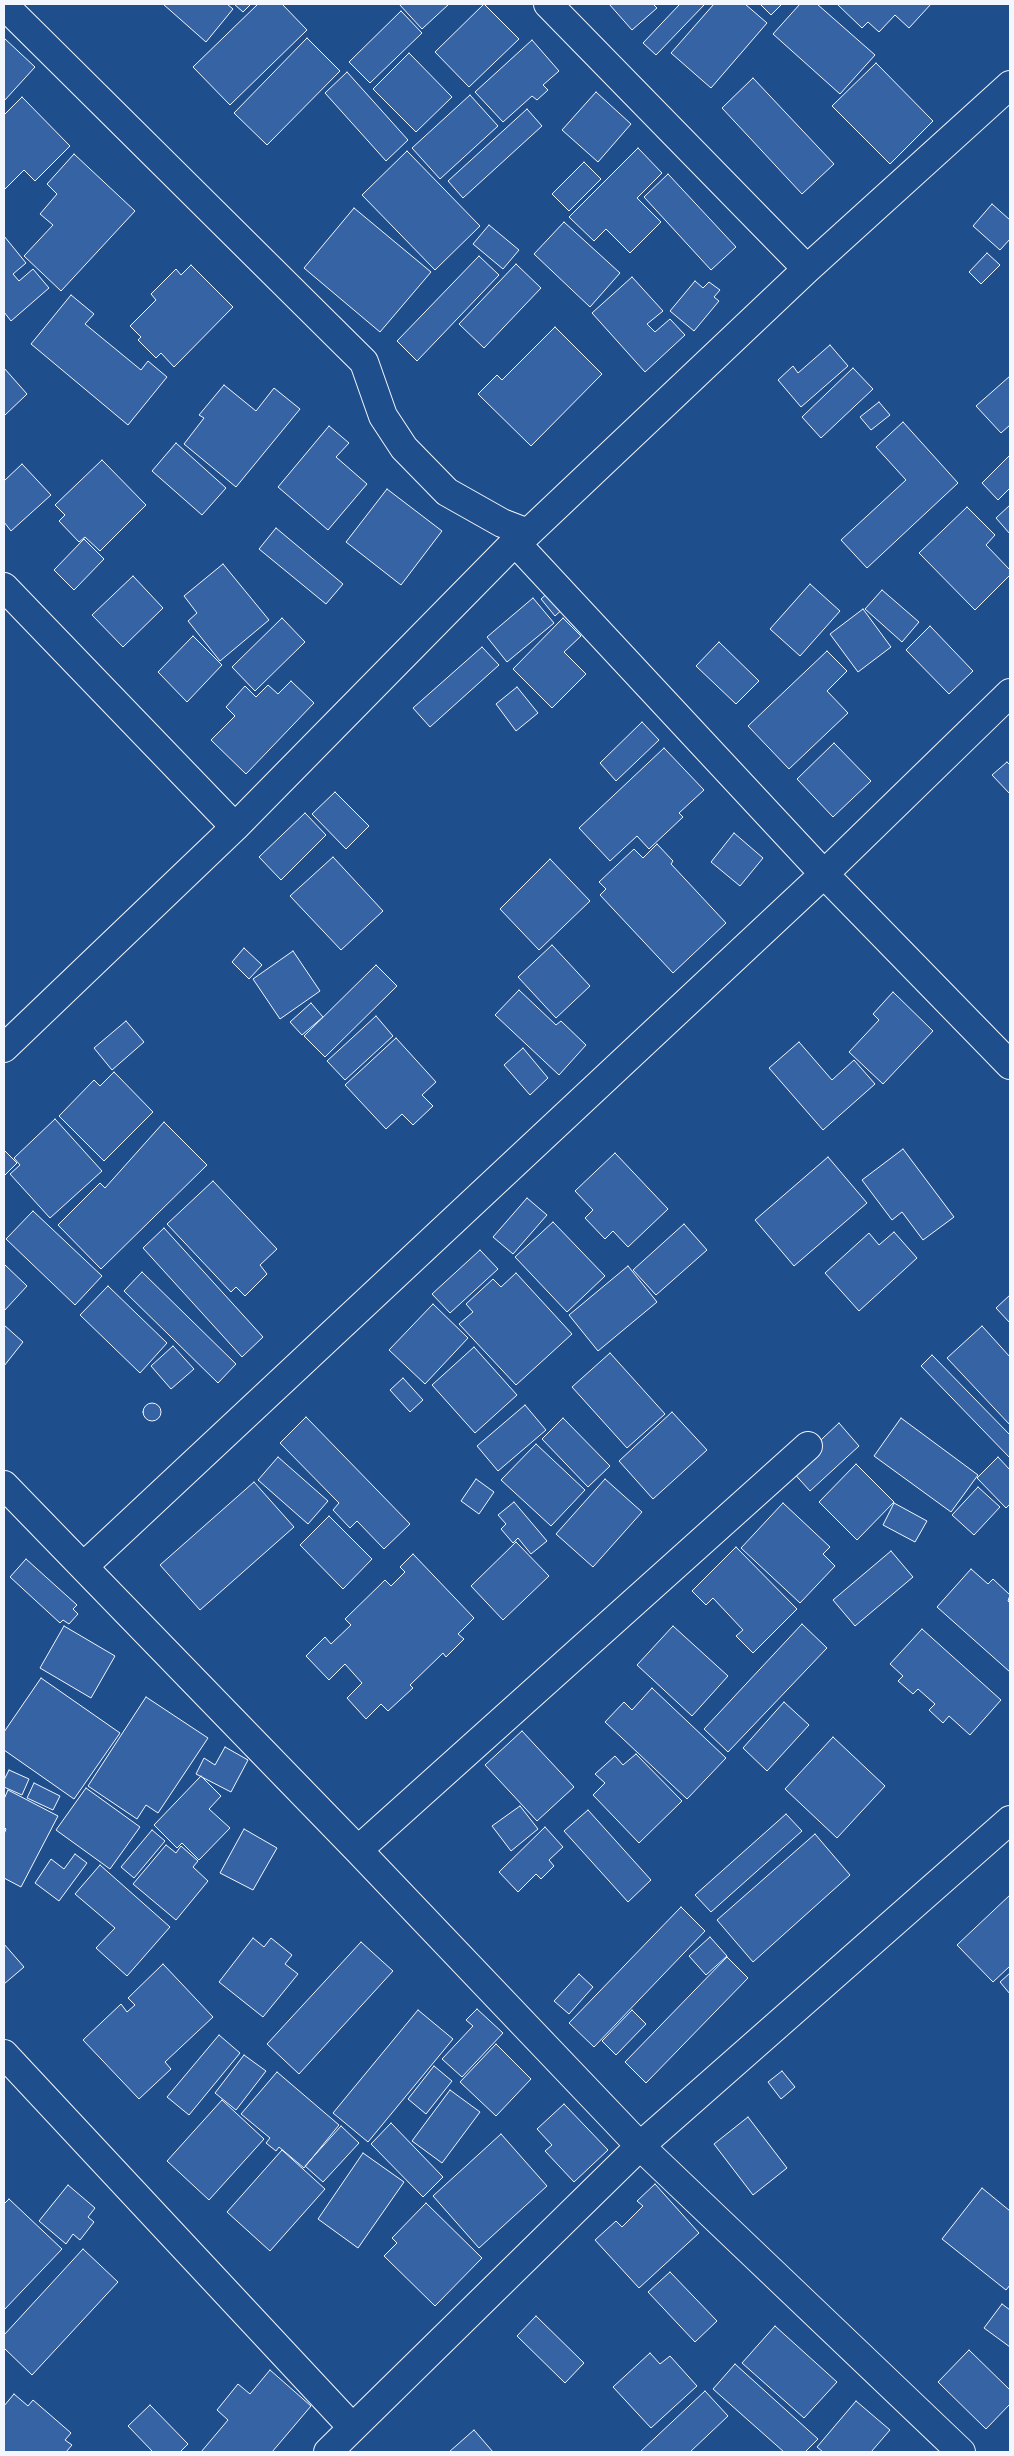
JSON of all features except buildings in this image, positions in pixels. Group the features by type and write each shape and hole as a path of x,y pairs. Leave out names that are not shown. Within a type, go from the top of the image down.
{"street":[{"path":"548,4 807,269"},
{"path":"4,5 364,362 383,416 404,448 447,492 521,537 824,874 1010,1066"},
{"path":"4,1048 235,826 521,537 807,269 1010,85"},
{"path":"4,587 235,826"},
{"path":"84,1566 824,874 1010,693"},
{"path":"358,1850 808,1446"},
{"path":"4,1485 358,1850 640,2146 950,2449"},
{"path":"328,2452 640,2146 1010,1820"},
{"path":"4,2054 352,2427"}]}
